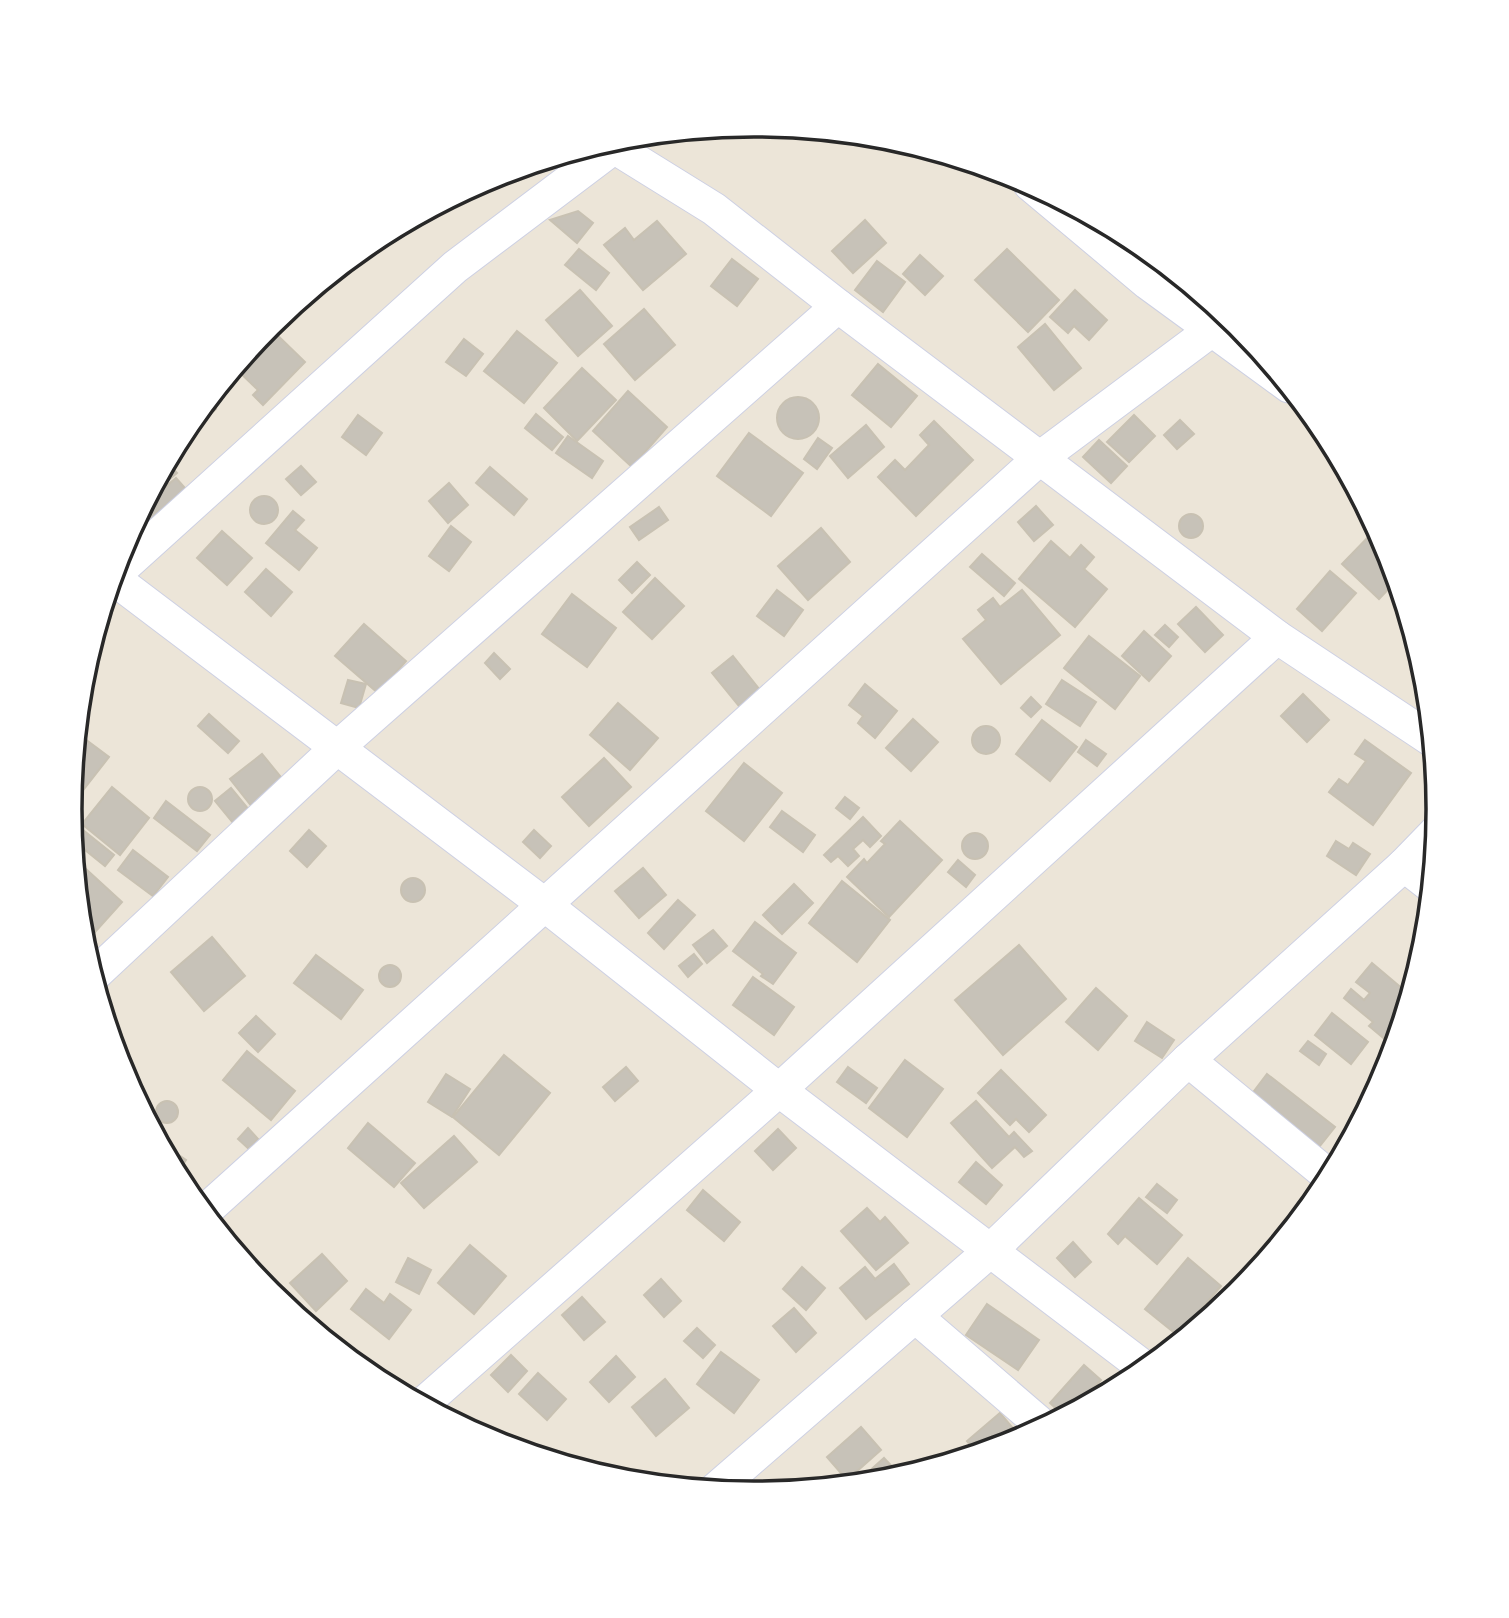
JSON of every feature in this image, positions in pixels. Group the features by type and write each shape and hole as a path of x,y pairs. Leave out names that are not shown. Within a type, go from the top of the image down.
{"street":[{"path":"619,151 714,209 838,306 1277,637 1422,733"},
{"path":"129,562 455,267 595,157"},
{"path":"1064,212 1148,283 1216,321"},
{"path":"102,968 338,747 838,306"},
{"path":"212,1205 1040,458 1219,324"},
{"path":"122,583 545,905 779,1090 1137,1362"},
{"path":"430,1398 779,1090 1277,637"},
{"path":"736,1481 990,1251 1188,1060 1425,843"},
{"path":"1404,865 1423,879"},
{"path":"1188,1060 1321,1170"},
{"path":"915,1316 1035,1420"}],"building":[{"path":"578,211 593,223 577,243 550,220"},
{"path":"865,220 886,243 853,273 832,251"},
{"path":"657,221 686,254 643,290 604,245 625,228 634,240"},
{"path":"579,249 609,273 596,290 565,265"},
{"path":"1007,249 1059,300 1028,332 975,280"},
{"path":"920,255 943,276 925,295 903,274"},
{"path":"732,259 758,279 737,306 711,286"},
{"path":"877,261 905,282 883,312 855,290"},
{"path":"580,290 612,326 578,356 546,320"},
{"path":"1075,290 1107,320 1089,340 1074,326 1068,333 1050,317"},
{"path":"644,309 675,345 635,380 604,344"},
{"path":"1045,324 1081,368 1054,390 1018,347"},
{"path":"517,331 557,363 524,403 484,371"},
{"path":"278,335 305,362 263,405 253,395 258,390 242,375"},
{"path":"464,339 483,354 466,376 446,362"},
{"path":"878,364 917,396 891,427 852,395"},
{"path":"582,368 616,400 577,441 544,408"},
{"path":"628,391 667,427 632,467 593,431"},
{"path":"798,397 813,403 819,418 813,433 798,439 783,433 777,418 783,403"},
{"path":"536,414 563,437 552,450 525,428"},
{"path":"358,415 382,433 366,455 342,437"},
{"path":"1134,415 1155,436 1129,462 1107,442"},
{"path":"1180,420 1194,434 1177,449 1164,435"},
{"path":"934,421 973,460 916,516 878,477 895,460 905,470 929,445 920,435"},
{"path":"866,425 884,447 848,478 830,456"},
{"path":"749,433 803,473 771,516 717,476"},
{"path":"568,436 603,461 592,478 556,453"},
{"path":"818,438 832,448 817,469 804,459"},
{"path":"1099,440 1127,466 1111,483 1083,457"},
{"path":"301,466 316,482 301,495 286,479"},
{"path":"490,467 527,499 514,515 476,483"},
{"path":"176,478 191,495 139,539 152,512 164,488"},
{"path":"449,483 468,505 448,523 429,501"},
{"path":"264,496 274,500 278,510 274,520 264,524 254,520 250,510 254,500"},
{"path":"1036,506 1053,525 1034,541 1018,522"},
{"path":"659,507 668,520 639,540 630,527"},
{"path":"293,511 304,520 295,530 317,548 299,570 266,543"},
{"path":"1191,514 1200,517 1203,526 1200,535 1191,538 1182,535 1179,526 1182,517"},
{"path":"451,526 471,542 449,571 429,556"},
{"path":"821,528 850,562 808,600 778,566"},
{"path":"222,531 252,558 227,585 197,558"},
{"path":"1369,537 1389,588 1379,599 1342,564"},
{"path":"1051,541 1070,558 1081,545 1094,557 1084,569 1107,589 1075,627 1019,579"},
{"path":"982,554 1015,583 1004,596 970,567"},
{"path":"637,562 650,575 632,593 619,580"},
{"path":"266,569 292,592 271,616 245,592"},
{"path":"1330,571 1356,593 1322,631 1297,609"},
{"path":"655,578 684,606 652,639 623,612"},
{"path":"777,590 803,610 784,636 757,616"},
{"path":"1022,590 1060,635 1001,684 963,639 986,620 978,610 993,598 1000,607"},
{"path":"572,594 616,628 587,667 542,634"},
{"path":"1196,607 1223,635 1205,652 1178,624"},
{"path":"364,624 406,661 378,693 335,656"},
{"path":"1165,625 1178,637 1169,647 1155,635"},
{"path":"1144,631 1171,656 1149,681 1122,656"},
{"path":"1089,636 1140,676 1115,709 1064,668"},
{"path":"494,653 510,669 500,679 485,663"},
{"path":"733,656 760,690 739,706 712,673"},
{"path":"348,680 366,684 359,708 341,703"},
{"path":"1062,680 1096,702 1080,726 1046,704"},
{"path":"865,684 897,711 875,738 858,723 863,716 849,705"},
{"path":"1303,694 1329,720 1307,742 1281,716"},
{"path":"1031,697 1041,707 1031,717 1021,708"},
{"path":"618,703 658,738 630,770 590,735"},
{"path":"209,714 239,741 228,753 198,726"},
{"path":"913,719 938,742 911,771 886,748"},
{"path":"1042,720 1077,747 1050,781 1016,754"},
{"path":"986,726 996,730 1000,740 996,750 986,754 976,750 972,740 976,730"},
{"path":"86,740 109,757 83,791"},
{"path":"1086,740 1106,754 1097,766 1078,752"},
{"path":"1365,740 1411,773 1373,825 1329,792 1339,779 1348,785 1366,761 1355,754"},
{"path":"262,754 285,782 253,808 230,779"},
{"path":"604,758 631,787 589,826 562,797"},
{"path":"744,763 782,793 744,841 706,811"},
{"path":"112,787 149,818 120,855 83,823"},
{"path":"200,787 208,791 212,799 208,807 200,811 192,807 188,799 192,791"},
{"path":"231,788 250,811 234,824 215,801"},
{"path":"845,797 859,808 850,819 836,808"},
{"path":"166,801 210,835 197,851 154,818"},
{"path":"782,811 815,835 803,852 770,827"},
{"path":"863,817 881,836 870,847 863,840 853,849 859,856 848,866 838,856 831,862 824,855"},
{"path":"900,821 942,860 889,917 847,877 864,859 867,863 885,844 881,841"},
{"path":"83,830 114,855 105,866 84,849"},
{"path":"309,830 326,846 307,867 290,851"},
{"path":"534,830 551,846 540,858 523,842"},
{"path":"975,833 984,837 988,846 984,855 975,859 966,855 962,846 966,837"},
{"path":"1336,841 1349,849 1353,843 1370,854 1356,875 1327,856"},
{"path":"133,850 168,877 153,896 118,870"},
{"path":"958,860 975,875 966,887 948,872"},
{"path":"643,868 666,895 639,918 615,891"},
{"path":"85,869 122,902 95,932 88,897"},
{"path":"413,878 421,882 425,890 421,898 413,902 405,898 401,890 405,882"},
{"path":"842,881 890,920 857,962 809,923"},
{"path":"794,884 813,903 782,934 763,915"},
{"path":"678,900 695,915 664,949 648,933"},
{"path":"755,922 796,953 773,984 733,951"},
{"path":"713,930 727,946 707,963 693,945"},
{"path":"212,937 245,976 204,1011 171,972"},
{"path":"1019,945 1066,999 1003,1055 955,1000"},
{"path":"694,954 702,964 688,977 679,966"},
{"path":"316,955 363,990 341,1019 294,983"},
{"path":"1372,963 1402,989 1386,1040 1369,1026 1373,1022 1344,998 1351,989 1364,1000 1370,993 1356,982"},
{"path":"390,965 398,968 401,976 398,984 390,987 382,984 379,976 382,968"},
{"path":"753,977 794,1007 774,1035 733,1005"},
{"path":"1096,988 1127,1016 1098,1050 1066,1022"},
{"path":"1332,1013 1368,1042 1351,1064 1315,1035"},
{"path":"256,1016 275,1034 258,1052 239,1033"},
{"path":"1147,1022 1174,1040 1162,1058 1135,1041"},
{"path":"1308,1041 1326,1054 1319,1065 1300,1051"},
{"path":"247,1051 295,1091 271,1120 223,1080"},
{"path":"504,1055 550,1093 499,1155 453,1117"},
{"path":"905,1060 943,1089 907,1137 869,1108"},
{"path":"626,1067 638,1081 615,1101 603,1087"},
{"path":"848,1067 877,1088 866,1103 837,1082"},
{"path":"1001,1070 1046,1115 1029,1132 1016,1119 1010,1125 978,1093"},
{"path":"446,1074 470,1089 452,1117 428,1102"},
{"path":"1267,1074 1335,1127 1319,1147 1251,1095"},
{"path":"976,1101 1009,1137 1014,1132 1032,1151 1024,1157 1015,1147 992,1168 951,1123"},
{"path":"163,1102 171,1102 177,1108 177,1116 171,1122 163,1122 157,1116 157,1108"},
{"path":"368,1123 415,1163 394,1187 348,1148"},
{"path":"248,1128 258,1139 249,1149 238,1139"},
{"path":"778,1129 796,1148 773,1170 755,1151"},
{"path":"454,1136 477,1162 424,1208 401,1183"},
{"path":"976,1162 1002,1185 986,1204 959,1182"},
{"path":"1157,1184 1177,1200 1167,1213 1146,1197"},
{"path":"703,1190 740,1222 724,1241 687,1210"},
{"path":"1139,1198 1182,1235 1157,1264 1125,1236 1118,1244 1108,1234"},
{"path":"867,1208 880,1222 885,1217 908,1243 876,1270 841,1231"},
{"path":"1073,1242 1091,1262 1075,1277 1057,1258"},
{"path":"470,1245 506,1276 474,1314 438,1283"},
{"path":"322,1254 347,1281 316,1311 290,1283"},
{"path":"408,1258 431,1270 419,1294 396,1282"},
{"path":"1188,1258 1221,1286 1203,1309 1175,1333 1145,1309"},
{"path":"894,1264 909,1284 866,1319 840,1288 865,1267 875,1279"},
{"path":"802,1267 825,1288 806,1310 783,1289"},
{"path":"661,1279 681,1301 664,1317 644,1295"},
{"path":"366,1289 384,1303 390,1294 411,1310 389,1339 351,1309"},
{"path":"582,1297 605,1322 584,1340 562,1315"},
{"path":"987,1304 1039,1340 1018,1370 966,1335"},
{"path":"794,1308 816,1333 796,1352 773,1326"},
{"path":"697,1328 715,1345 703,1358 684,1341"},
{"path":"721,1352 759,1380 734,1413 697,1384"},
{"path":"511,1355 527,1371 508,1392 491,1375"},
{"path":"616,1356 635,1377 609,1402 590,1382"},
{"path":"1084,1365 1101,1380 1091,1391 1057,1409 1050,1403"},
{"path":"538,1373 566,1399 547,1420 519,1394"},
{"path":"665,1379 689,1408 656,1436 632,1407"},
{"path":"1000,1413 1014,1429 971,1446 967,1441"},
{"path":"861,1427 881,1450 855,1473 843,1475 827,1457"},
{"path":"884,1458 892,1467 886,1468 870,1471"}]}
